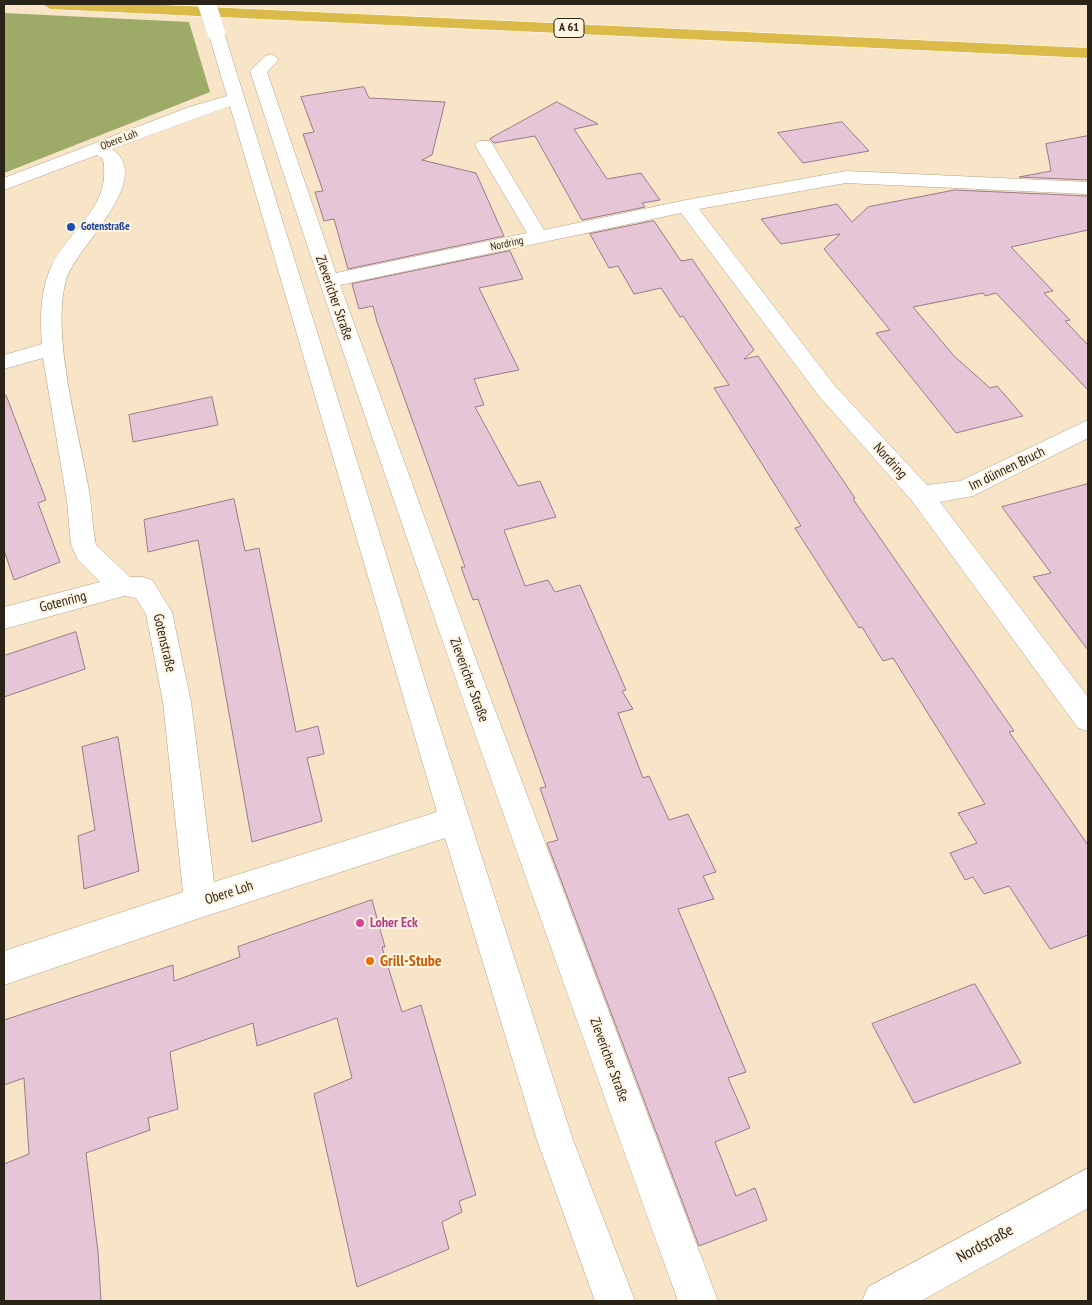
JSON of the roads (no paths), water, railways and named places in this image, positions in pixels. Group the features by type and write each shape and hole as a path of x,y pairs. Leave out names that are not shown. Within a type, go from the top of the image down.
{"highway":[{"name":"A 61","path":"50,4 1088,53"}],"street":[{"path":"207,4 554,1140 615,1301"},
{"name":"Zievericher Straße","path":"271,59 258,71 328,282 464,665 698,1301"},
{"name":"Obere Loh","path":"4,184 195,111 235,99"},
{"path":"484,145 539,237"},
{"path":"99,148 112,156 116,176 104,208 74,245 56,277 52,316 54,348 85,549 123,586"},
{"name":"Nordring","path":"328,282 686,206 846,177 1088,188"},
{"name":"Nordring","path":"686,206 827,391 921,495 1088,719"},
{"path":"4,362 54,348"},
{"name":"Im dünnen Bruch","path":"921,495 964,490 1088,428"},
{"name":"Gotenring","path":"4,618 123,586"},
{"name":"Gotenstraße","path":"123,586 143,587 159,612 177,702 200,902"},
{"name":"Obere Loh","path":"4,968 200,902 455,821"},
{"name":"Nordstraße","path":"882,1301 1088,1187"}],"place":[{"name":"Gotenstraße","path":"71,227"},
{"name":"Loher Eck","path":"360,923"},
{"name":"Grill-Stube","path":"370,961"}]}
